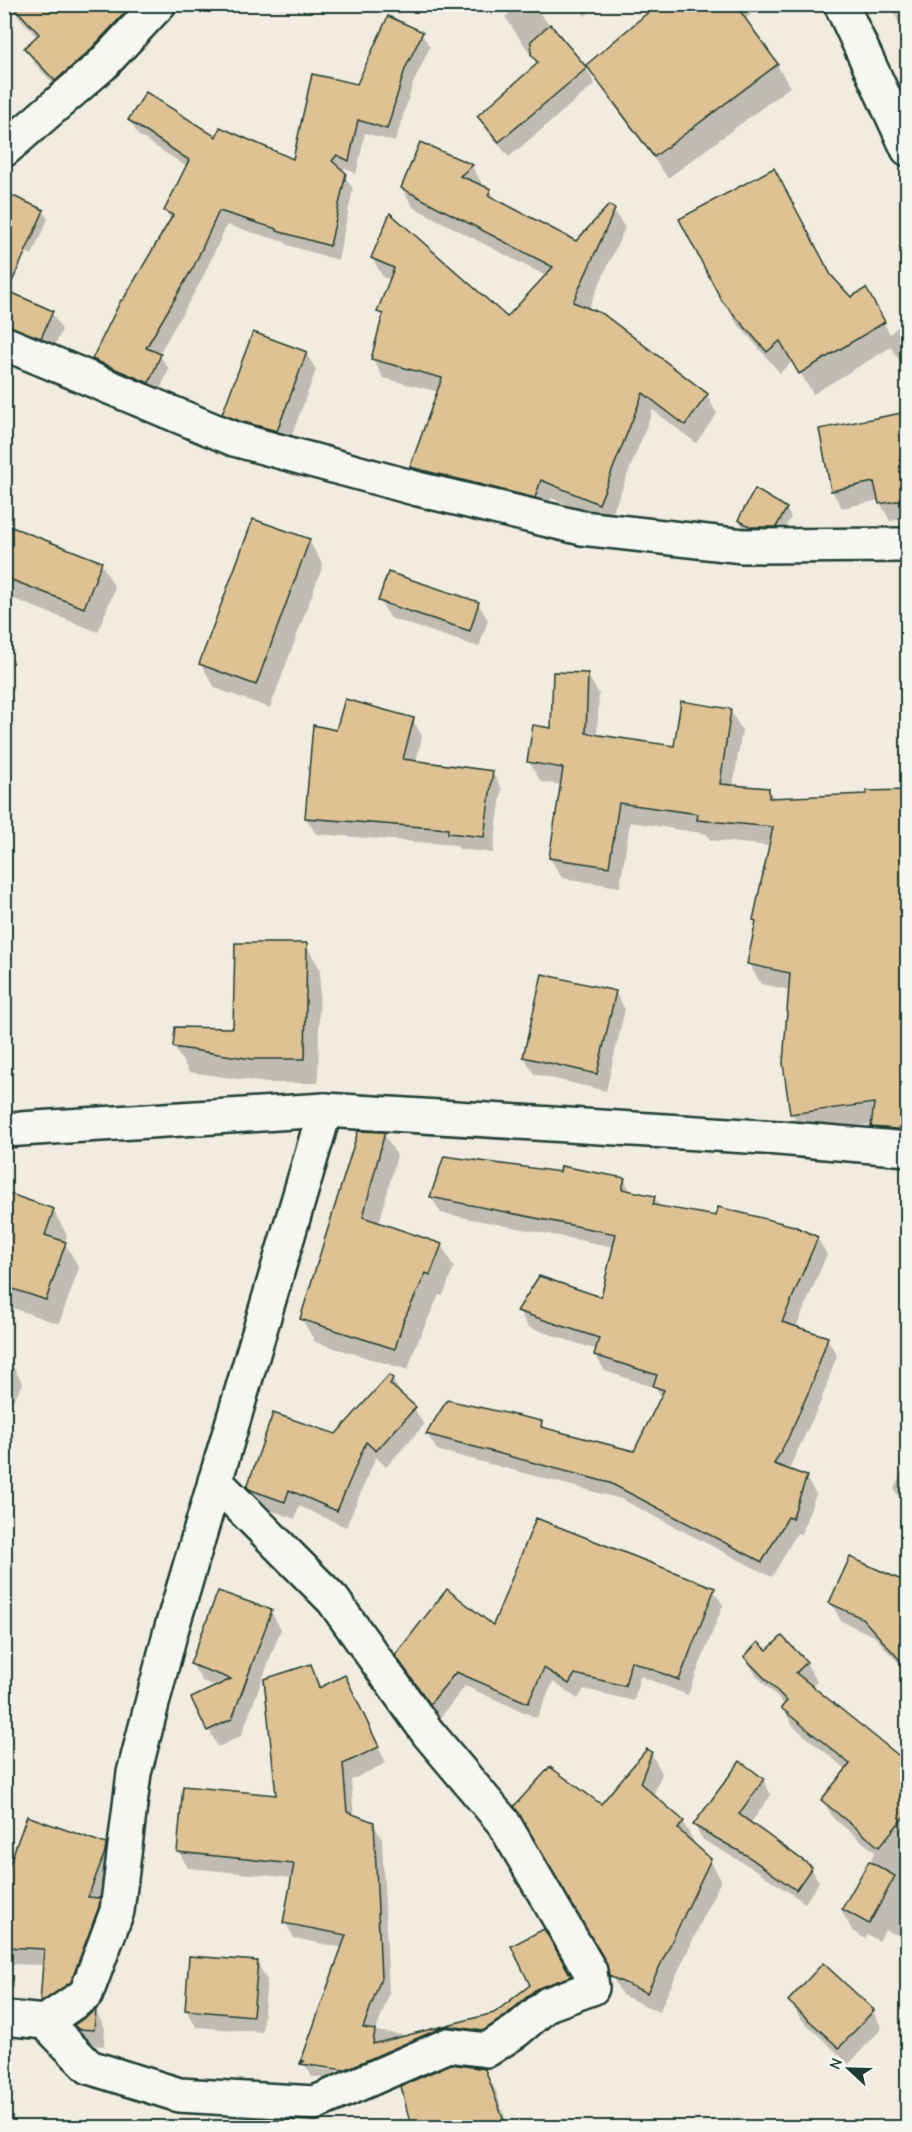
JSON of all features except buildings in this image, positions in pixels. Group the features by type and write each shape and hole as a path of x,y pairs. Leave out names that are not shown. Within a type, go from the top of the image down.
{"street":[{"path":"4,150 102,65 159,4"},
{"path":"841,4 908,149"},
{"path":"4,343 234,439 418,489 582,528 743,546 908,545"},
{"path":"4,2018 45,2022 86,1994 117,1911 134,1773 170,1635 325,1110"},
{"path":"4,1130 325,1110 779,1138 908,1149"},
{"path":"45,2022 89,2067 167,2091 178,2094 315,2103 448,2045 487,2050 516,2031 548,2004 592,1988 590,1971 503,1822 428,1733 333,1600 215,1481"}]}
